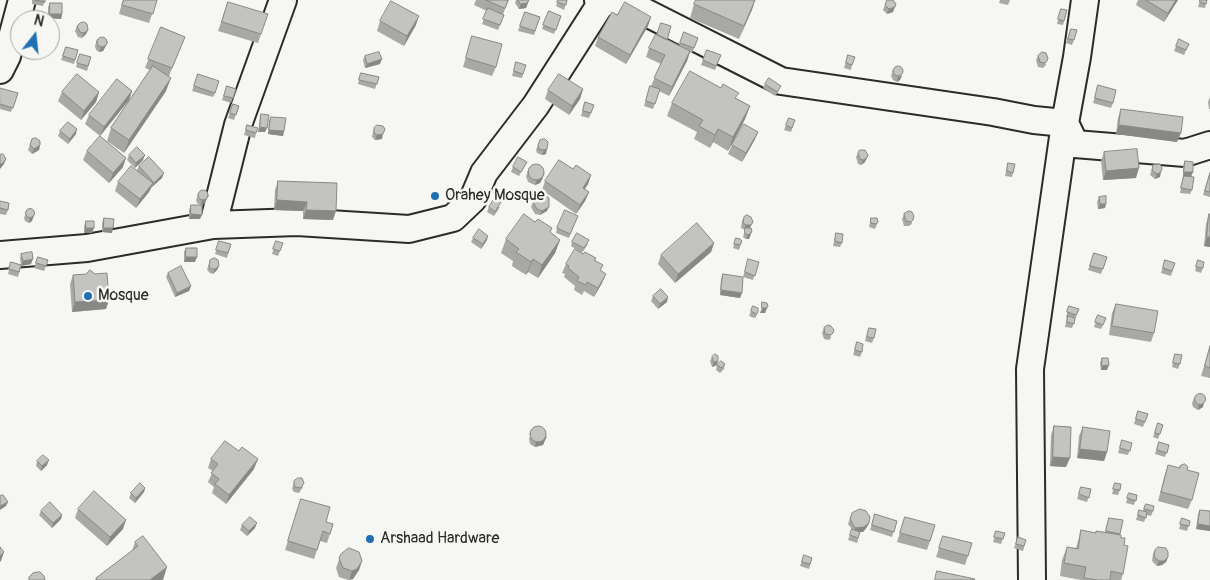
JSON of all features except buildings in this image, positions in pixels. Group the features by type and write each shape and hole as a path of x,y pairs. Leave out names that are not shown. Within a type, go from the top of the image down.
{"street":[{"path":"0,70 7,56 22,0"},
{"path":"213,225 238,125 283,0"},
{"path":"1032,580 1030,369 1065,123 1085,0"},
{"path":"0,254 87,248 213,225 297,222 409,229 453,218 473,199 484,173 612,1 781,81 993,112 1034,120 1065,123"},
{"path":"1065,123 1075,144 1185,153 1210,145"}],"place":[{"name":"Orahey Mosque","path":"435,196"},
{"name":"Mosque","path":"88,296"},
{"name":"Arshaad Hardware","path":"370,539"}]}
